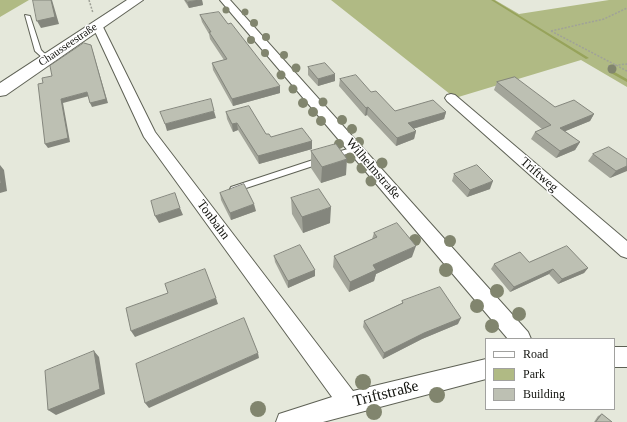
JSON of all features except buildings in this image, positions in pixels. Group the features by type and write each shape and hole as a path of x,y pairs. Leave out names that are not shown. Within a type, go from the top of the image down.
{"main road":[{"name":"Chausseestraße","path":"0,91 136,0"}],"street":[{"name":"Wilhelmstraße","path":"225,0 520,338"},
{"name":"Tonbahn","path":"97,25 149,134 349,403"},
{"name":"Triftweg","path":"451,98 627,251"},
{"path":"615,357 627,357"},
{"name":"Triftstraße","path":"300,420 349,403 485,369"}],"lane":[{"path":"27,16 38,51 47,59"},
{"path":"222,193 355,149"}],"path":[{"path":"627,8 604,19 551,31 627,70"},
{"path":"608,66 627,64"}],"green space":[{"path":"0,0 29,0 0,17"},
{"path":"331,0 495,0 519,14 609,0 627,0 627,87 581,60 455,98"}],"waterway":[{"path":"492,0 587,58"},
{"path":"610,71 627,81"}]}
